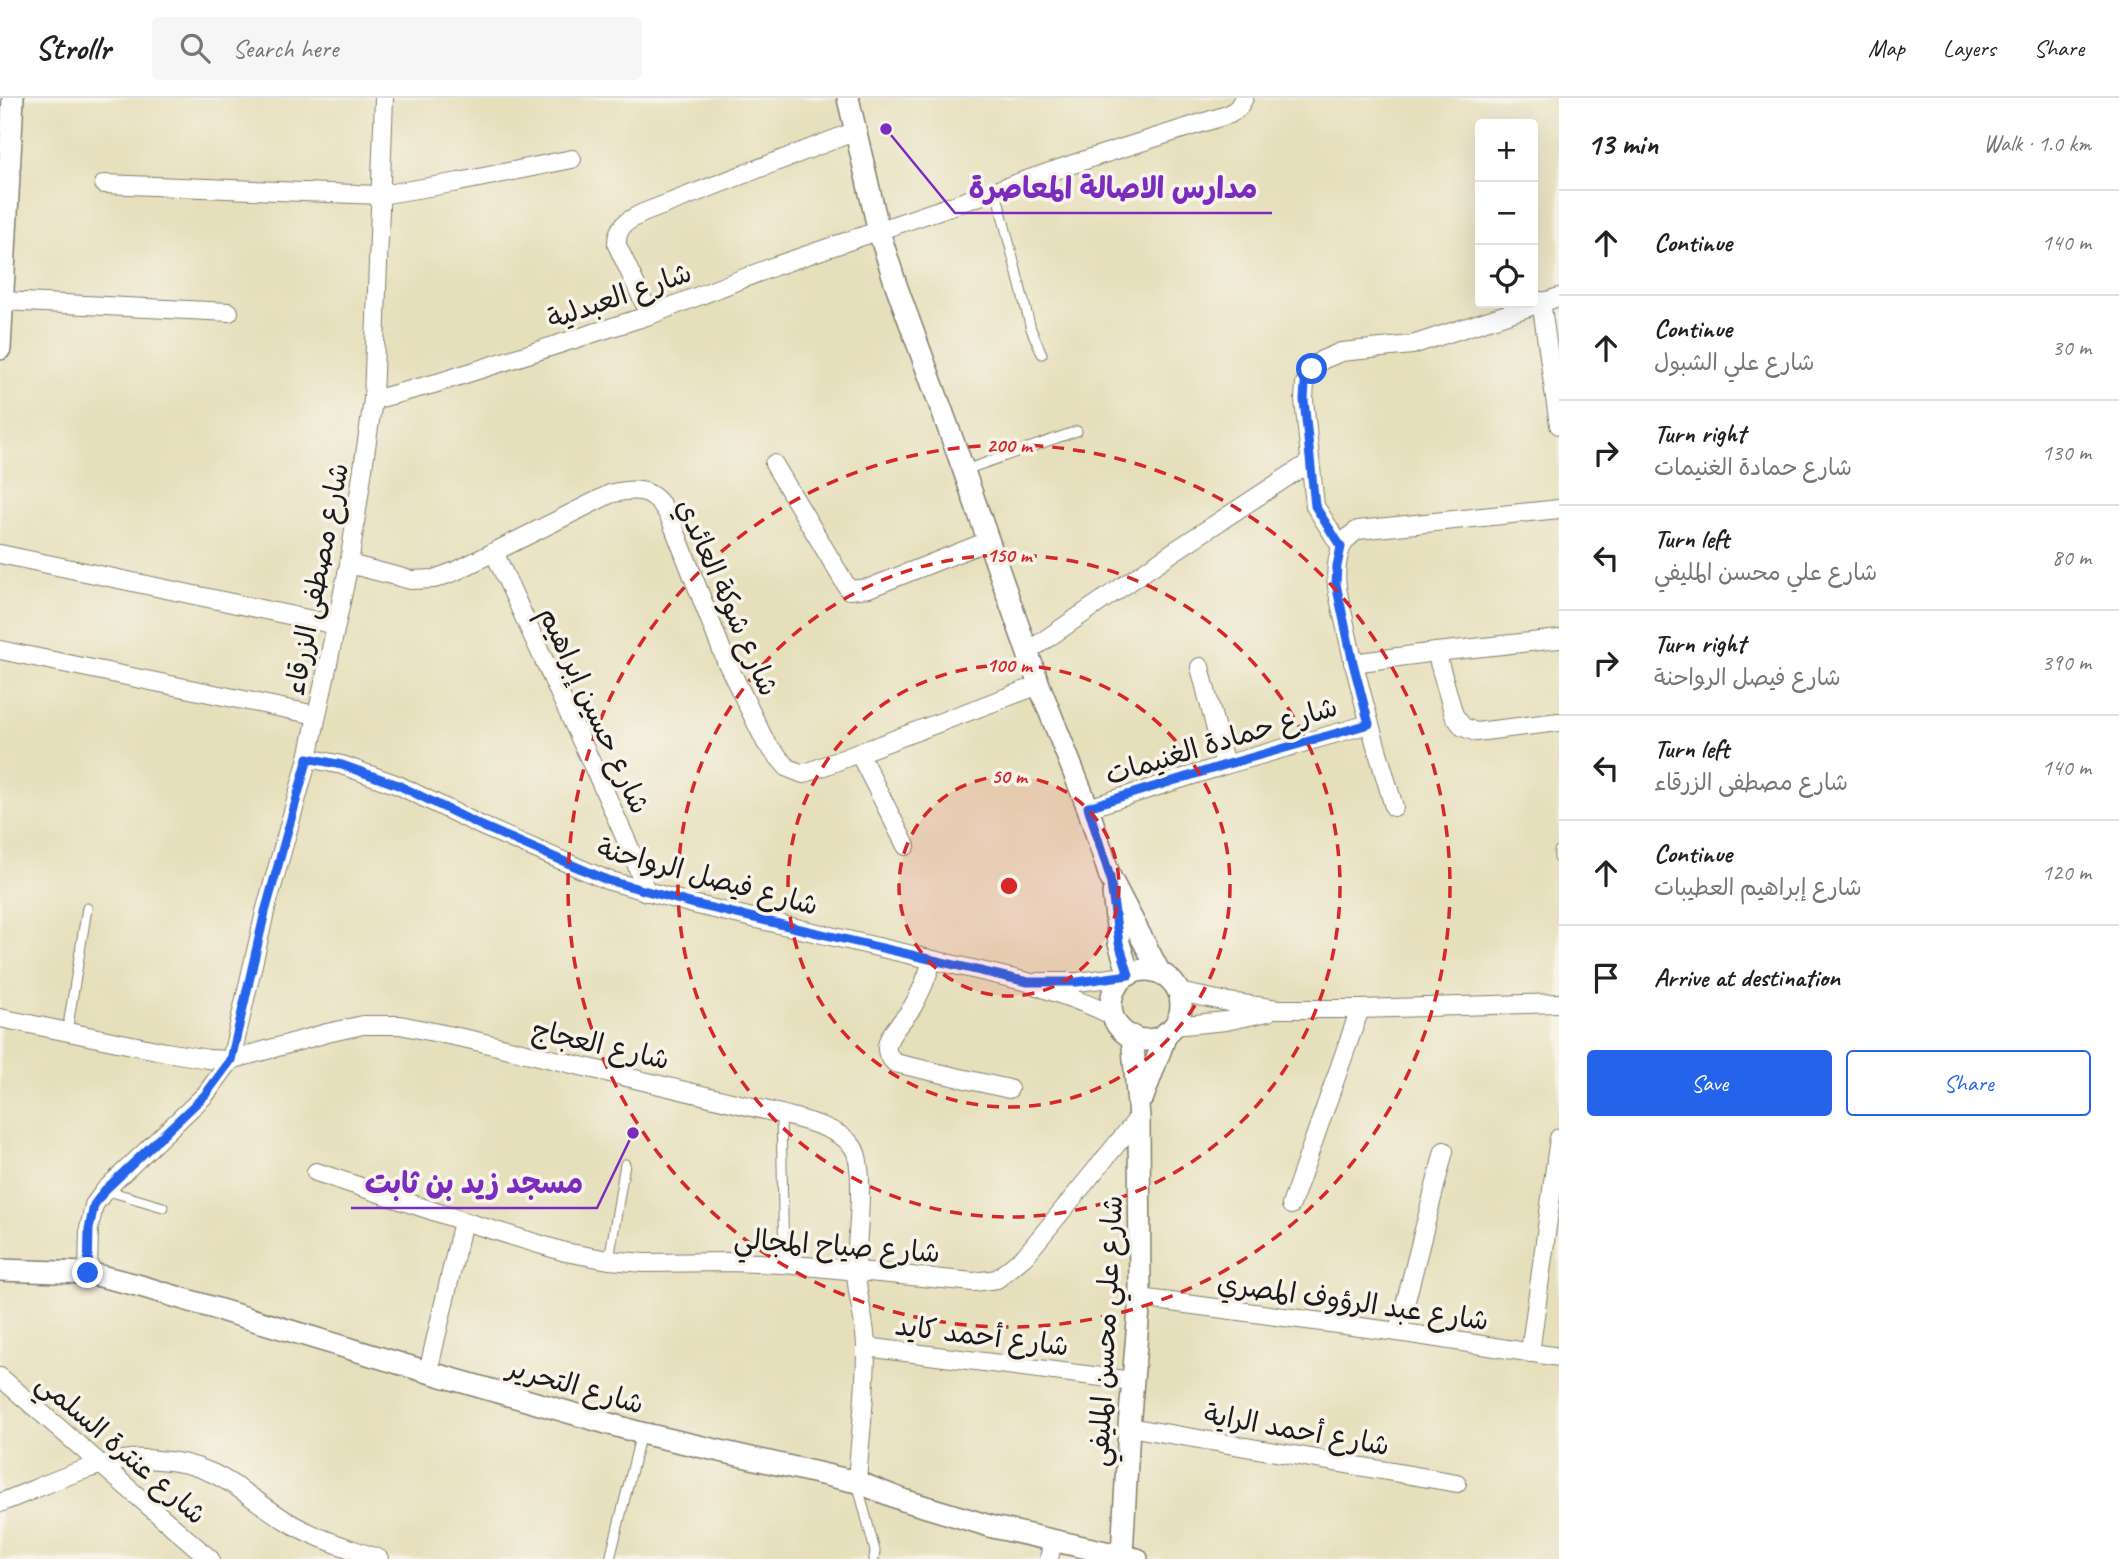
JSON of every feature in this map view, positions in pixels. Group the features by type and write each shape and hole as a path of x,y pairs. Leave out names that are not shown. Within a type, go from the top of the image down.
{"street":[{"path":"0,349 13,98"},
{"name":"شارع مصطفى الزرقاء","path":"231,1060 265,912 308,758 349,564 373,400 384,98"},
{"path":"848,98 879,232 896,285 1039,685 1088,807 1110,877 1119,943 1128,975"},
{"name":"شارع العبدلية","path":"373,400 437,383 650,315 775,266 1094,156 1230,114 1244,98"},
{"path":"650,315 617,245 617,234 625,222 856,131"},
{"path":"104,184 380,195 572,159"},
{"path":"1341,547 1315,506 1304,400 1305,383 1312,369 1322,360 1341,352 1412,345 1559,296"},
{"path":"3,301 229,312"},
{"path":"1541,301 1559,425"},
{"path":"1027,652 1310,462"},
{"path":"774,464 849,590 869,588 988,541"},
{"name":"شارع شوكة العائدي","path":"349,564 411,580 434,579 456,571 610,494 631,489 650,494 662,503 671,520 726,661 766,743 788,768 803,774 1039,685"},
{"path":"1394,807 1353,663 1336,584 1341,547 1347,537 1358,530 1559,509"},
{"name":"شارع حسين إبراهيم","path":"494,552 604,790 646,891"},
{"path":"0,554 336,625"},
{"path":"1353,663 1559,639"},
{"path":"0,650 316,715"},
{"path":"1436,652 1454,715 1462,727 1476,732 1559,722"},
{"path":"1200,667 1225,765"},
{"name":"شارع حمادة الغنيمات","path":"1088,807 1369,724"},
{"path":"859,753 906,846"},
{"name":"شارع فيصل الرواحنة","path":"308,758 342,765 380,778 607,880 694,904 1028,982 1114,1017"},
{"path":"1110,877 1160,973"},
{"path":"932,960 913,1007 888,1040 886,1049 889,1057 895,1063 1009,1089"},
{"path":"1170,1029 1181,1010 1179,992 1168,977 1144,970 1128,975 1115,990 1112,999 1118,1025 1132,1036 1150,1039 1170,1029 1226,1021 1278,1009"},
{"name":"شارع فيصل الرواحنة","path":"1028,982 1077,982 1128,975"},
{"path":"1179,992 1278,1009 1559,1003"},
{"path":"1291,1205 1360,1009"},
{"name":"شارع العجاج","path":"0,1018 208,1059 231,1060 363,1025 400,1025 781,1114 841,1135 853,1147 859,1161 856,1271 866,1347 857,1482"},
{"name":"شارع علي محسن المليفي","path":"1139,1113 1170,1029"},
{"name":"شارع علي محسن المليفي","path":"1129,1557 1129,1427 1140,1298 1139,1113 1132,1036"},
{"path":"88,1273 89,1229 94,1205 105,1190 205,1095 231,1060"},
{"name":"شارع صياح المجالي","path":"316,1172 565,1252 609,1260 645,1263 784,1264 974,1282 997,1279 1025,1256 1139,1113"},
{"path":"1530,1353 1559,1138"},
{"path":"1398,1332 1444,1151"},
{"path":"428,1373 463,1221"},
{"name":"شارع التحرير","path":"0,1270 88,1273 138,1284 428,1373 641,1433 857,1482 1051,1549 1129,1557"},
{"name":"شارع عبد الرؤوف المصري","path":"1140,1298 1398,1332 1559,1357"},
{"name":"شارع أحمد كايد","path":"866,1347 1133,1381"},
{"name":"شارع عنترة السلمي","path":"0,1377 210,1559"},
{"name":"شارع أحمد الراية","path":"1129,1427 1457,1483"},
{"path":"0,1503 100,1464 134,1458 174,1461 206,1469 227,1479 286,1521 314,1535 379,1559"}],"lane":[{"path":"996,191 1031,329 1042,354"},
{"path":"964,471 1077,431"},
{"path":"1559,851 1559,858"},
{"path":"67,1032 87,908"},
{"path":"781,1114 784,1264"},
{"path":"609,1260 625,1164"},
{"path":"105,1190 163,1207"},
{"path":"610,1559 641,1433"},
{"path":"857,1482 875,1551 874,1559"}],"place":[{"name":"مدارس الاصالة المعاصرة","path":"886,129"},
{"name":"مسجد زيد بن ثابت","path":"633,1133"}],"route":[{"path":"88,1273 89,1229 94,1205 105,1190 205,1095 231,1060 265,912 308,758 372,774 482,826 607,880 694,904 1028,982 1077,982 1129,975 1119,943 1110,877 1088,807 1369,724 1336,584 1341,547 1315,506 1304,400 1305,383 1312,369"}]}
